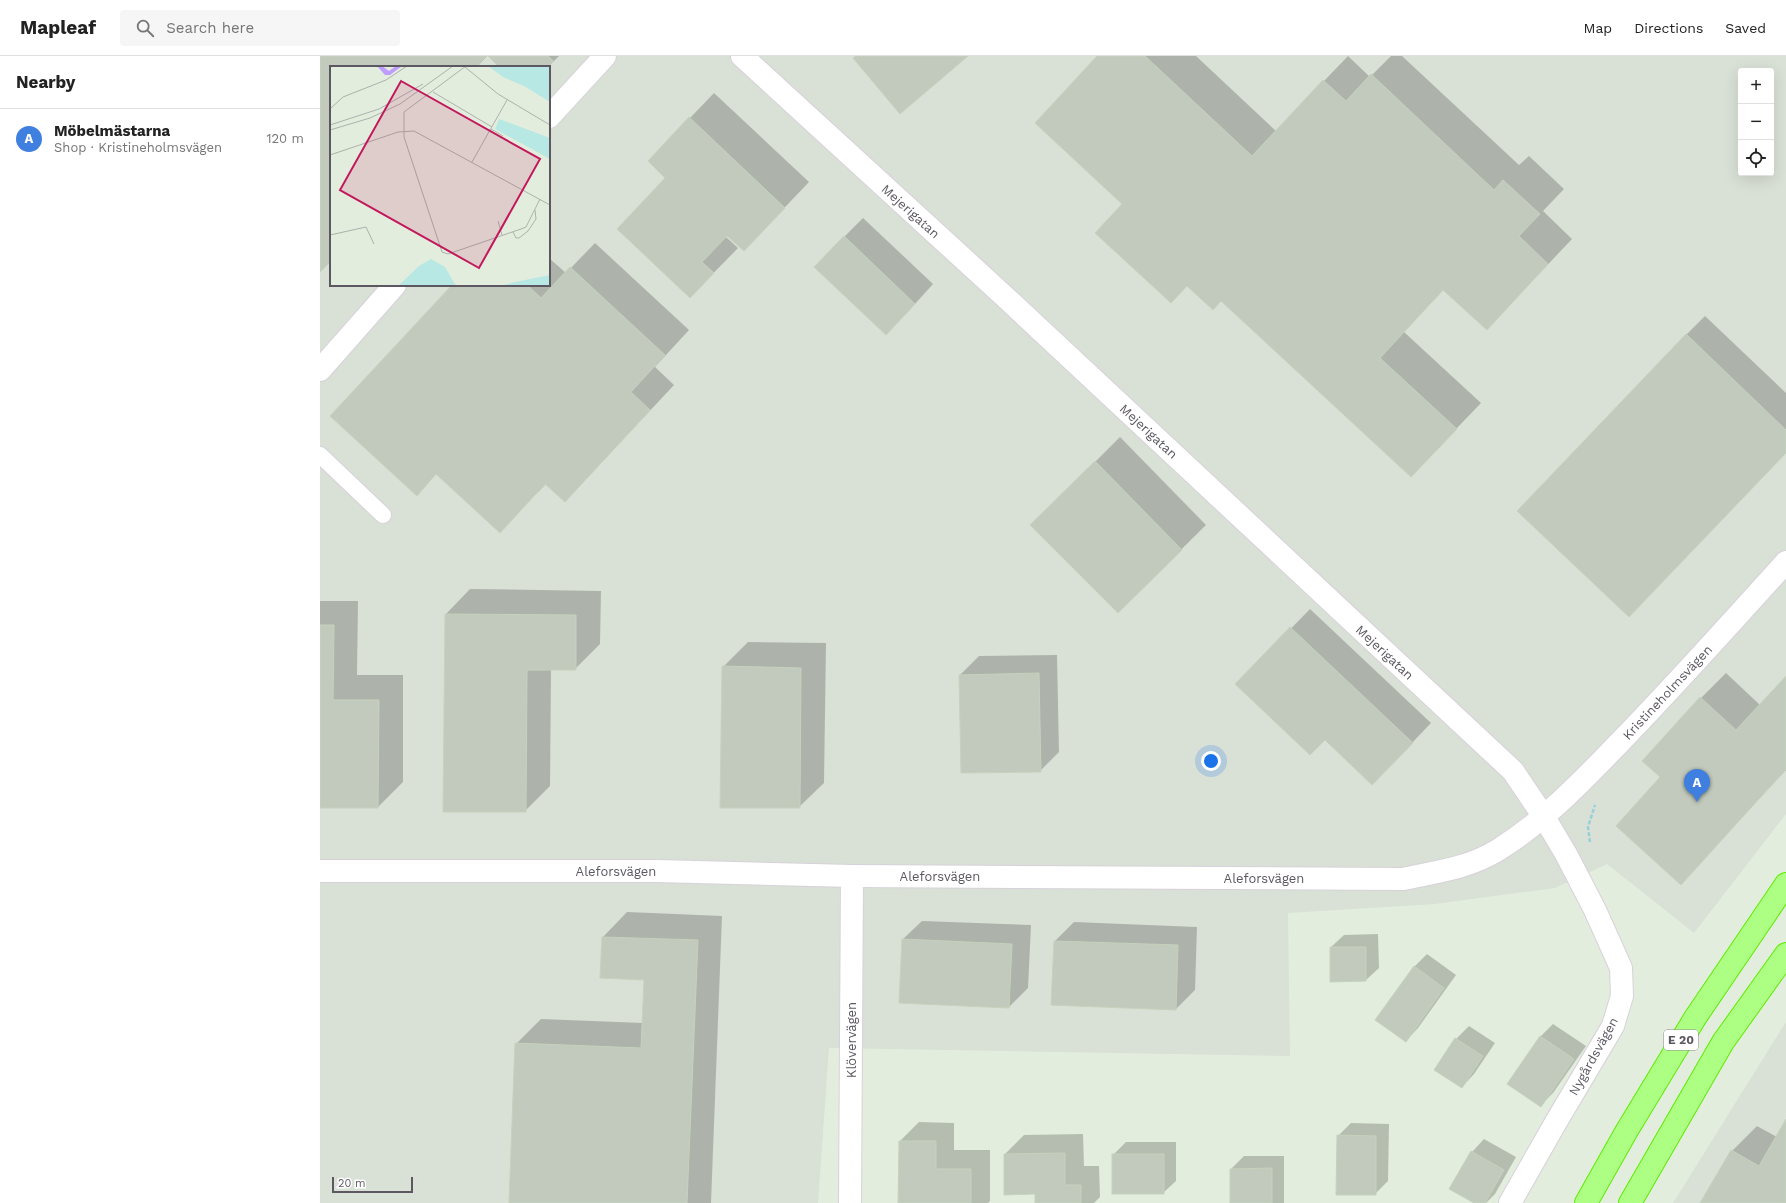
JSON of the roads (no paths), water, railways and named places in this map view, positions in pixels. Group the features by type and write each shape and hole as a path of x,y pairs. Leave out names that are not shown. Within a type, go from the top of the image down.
{"highway":[{"name":"E 20","path":"1586,1203 1626,1132 1695,1018 1786,884"},
{"name":"E 20","path":"1630,1203 1723,1042 1786,954"}],"street":[{"path":"550,116 605,56"},
{"name":"Mejerigatan","path":"742,56 1003,294 1513,771 1544,817"},
{"path":"320,370 394,286"},
{"name":"Kristineholmsvägen","path":"1544,817 1580,783 1682,678 1786,562"},
{"name":"Aleforsvägen","path":"320,871 657,871 852,876 1403,879 1457,868 1497,850 1544,817"},
{"name":"Nygårdsvägen","path":"1510,1203 1613,1026 1622,996 1621,968 1595,910 1566,854 1544,817"},
{"name":"Klövervägen","path":"850,1203 852,876"}],"lane":[{"path":"320,455 382,515"}],"place":[{"name":"Möbelmästarna","path":"1697,802"}]}
